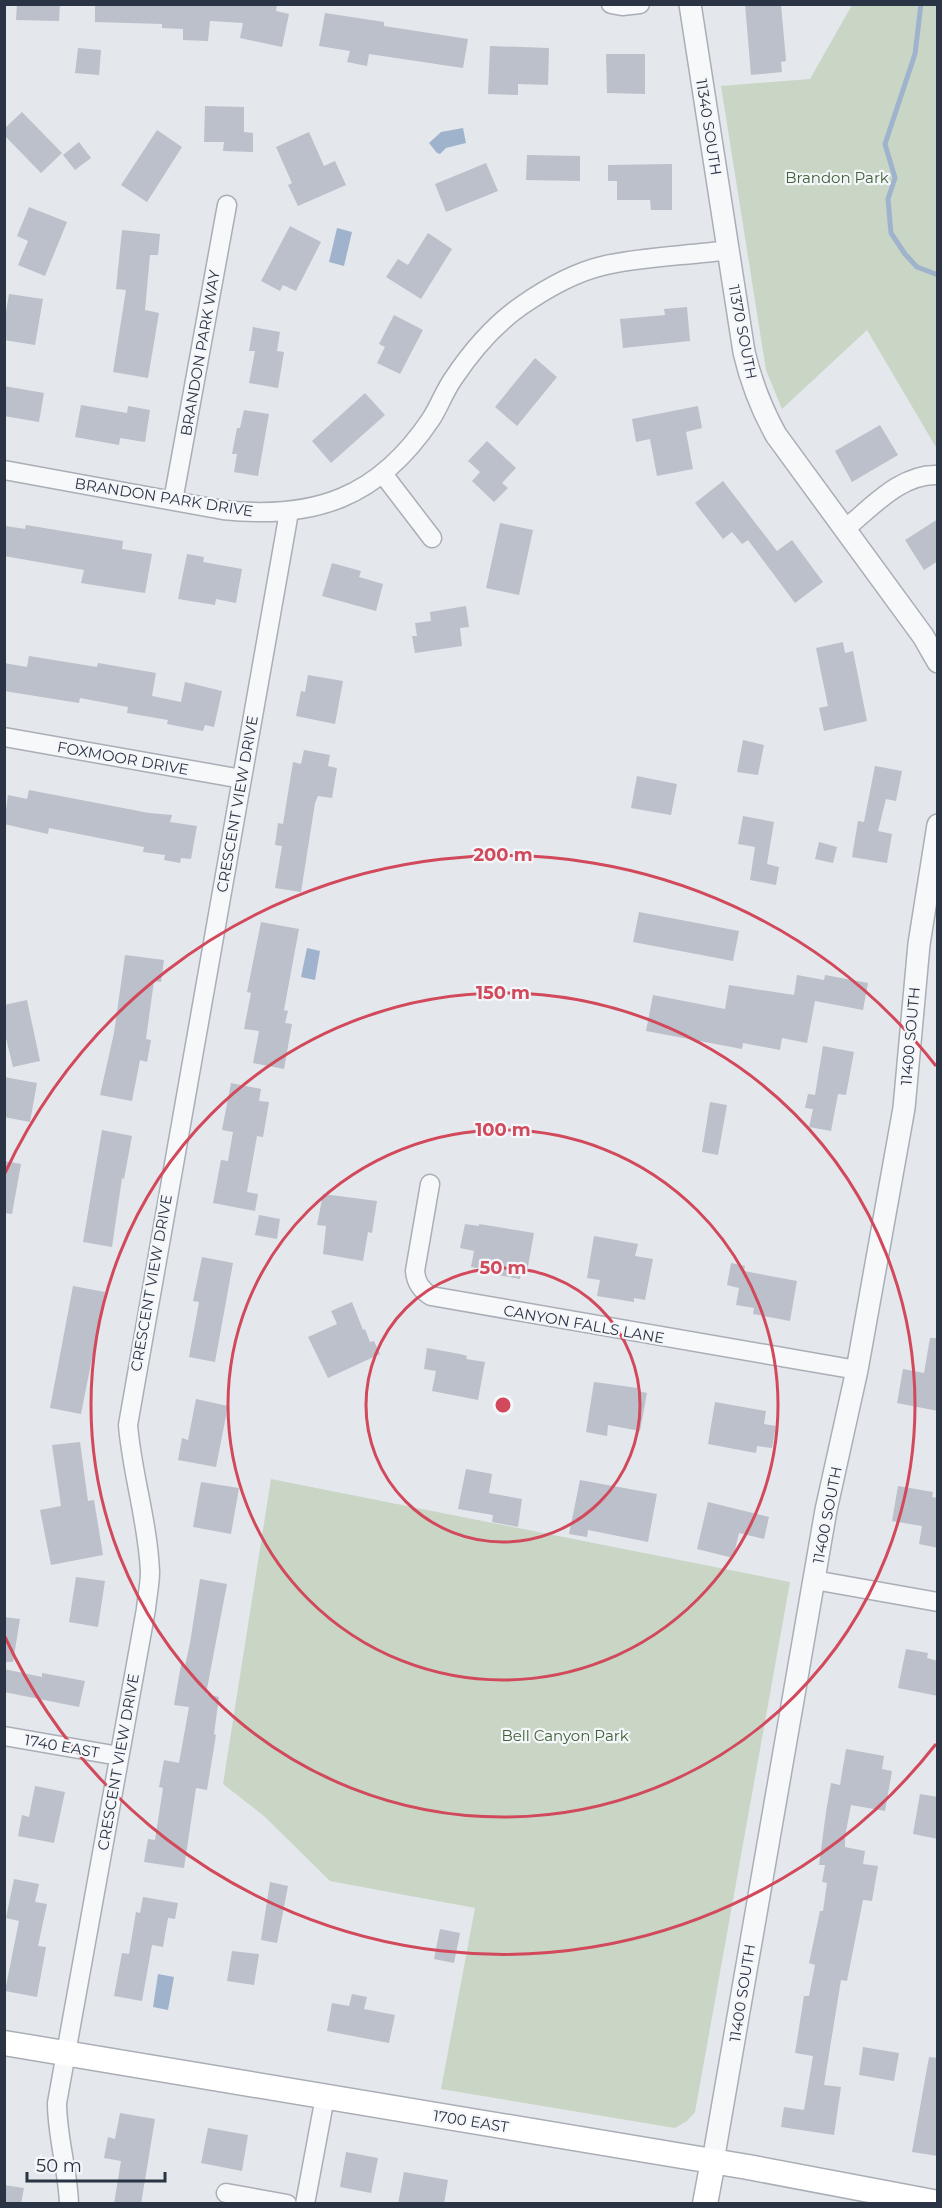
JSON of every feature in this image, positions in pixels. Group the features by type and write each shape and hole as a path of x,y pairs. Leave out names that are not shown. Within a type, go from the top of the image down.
{"main road":[{"name":"1700 EAST","path":"4,2043 713,2161 938,2203"},
{"name":"11400 SOUTH","path":"705,2204 713,2161"}],"street":[{"path":"611,4 622,6 640,4"},
{"name":"11340 SOUTH","path":"690,4 728,250"},
{"name":"BRANDON PARK WAY","path":"173,501 227,206"},
{"name":"BRANDON PARK DRIVE","path":"4,470 251,513 289,512 321,506 352,493 382,474 409,449 432,418 452,380 483,340 519,307 557,284 600,266 728,250"},
{"name":"11370 SOUTH","path":"728,250 744,352 751,382 762,409 776,435 845,529"},
{"path":"382,474 432,538"},
{"path":"938,475 928,475 908,481 890,492 845,529 923,636 938,662"},
{"name":"CRESCENT VIEW DRIVE","path":"69,2204 57,2112 65,2054 146,1609 150,1574 148,1550 130,1457 128,1425 134,1379 289,512"},
{"name":"FOXMOOR DRIVE","path":"4,737 242,779"},
{"name":"11400 SOUTH","path":"713,2161 826,1510 857,1370 904,1108 919,944 938,825"},
{"name":"CANYON FALLS LANE","path":"430,1184 415,1271 421,1289 431,1296 857,1370"},
{"path":"814,1580 938,1602"},
{"name":"1740 EAST","path":"4,1736 119,1756"},
{"path":"305,2204 325,2097"},
{"path":"226,2193 287,2204"}],"green space":[{"name":"Brandon Park","path":"852,5 937,5 937,449 867,330 782,409 766,370 721,86 810,79"},
{"name":"Bell Canyon Park","path":"271,1479 790,1582 695,2112 687,2121 675,2128 441,2089 475,1908 330,1881 264,1816 223,1784"}],"water":[{"path":"463,128 466,143 446,148 440,154 429,143 441,132"},
{"path":"337,228 352,232 344,266 329,262"},
{"path":"307,948 320,951 315,980 301,977"},
{"path":"158,1974 174,1977 168,2010 153,2007"}],"building":[{"path":"17,4 60,4 59,21 16,20"},
{"path":"95,4 277,4 276,11 289,14 282,47 240,38 243,23 210,21 208,41 183,40 183,29 162,28 162,24 95,22"},
{"path":"745,4 781,4 786,61 781,62 782,72 751,75"},
{"path":"325,13 384,22 384,26 468,39 463,68 369,54 367,66 347,62 350,51 319,46"},
{"path":"490,46 549,48 548,85 518,84 518,95 488,94"},
{"path":"78,48 101,50 99,75 75,73"},
{"path":"606,54 645,54 645,94 607,93"},
{"path":"205,106 244,107 244,132 253,133 253,152 223,151 224,142 204,142"},
{"path":"22,112 62,153 41,173 4,135 4,129"},
{"path":"157,130 182,147 147,202 121,185"},
{"path":"309,132 324,166 335,161 346,185 298,206 288,185 292,183 276,147"},
{"path":"79,142 91,158 75,170 63,155"},
{"path":"527,155 580,156 580,181 526,180"},
{"path":"486,163 498,191 446,212 435,184"},
{"path":"672,164 672,210 651,210 650,200 617,200 617,181 608,181 608,165"},
{"path":"29,207 67,222 45,276 18,265 28,241 17,236"},
{"path":"290,226 321,242 296,291 283,285 280,291 261,281"},
{"path":"122,230 160,234 158,255 150,255 145,310 159,313 148,378 113,372 126,290 116,289"},
{"path":"428,233 452,249 421,299 386,277 398,259 408,265"},
{"path":"9,294 43,299 35,345 4,340"},
{"path":"687,307 690,341 623,348 620,319 665,315 664,309"},
{"path":"394,315 423,330 400,374 377,363 385,347 379,344"},
{"path":"253,327 280,332 277,351 284,352 278,388 249,383 255,351 249,351"},
{"path":"535,358 557,377 517,426 495,407"},
{"path":"4,386 44,393 39,422 4,416"},
{"path":"365,393 385,415 331,463 312,441"},
{"path":"81,405 127,413 128,406 150,410 145,442 120,438 119,445 75,437"},
{"path":"698,406 702,428 686,432 693,469 657,476 650,439 636,442 632,419"},
{"path":"244,410 269,414 258,476 234,472 237,454 232,454 237,428 240,428"},
{"path":"880,425 898,455 852,482 835,451"},
{"path":"487,441 516,468 502,483 508,488 494,502 472,481 480,472 468,461"},
{"path":"723,481 777,551 792,540 823,582 795,603 748,540 742,544 732,532 723,539 695,503"},
{"path":"938,519 938,561 924,570 905,540"},
{"path":"500,523 533,530 519,595 486,588"},
{"path":"26,525 123,541 122,549 152,554 145,593 81,583 84,570 4,556 6,526 25,529"},
{"path":"187,554 204,557 203,562 242,569 236,603 216,599 215,605 178,599"},
{"path":"332,563 361,571 359,577 383,584 376,611 322,596"},
{"path":"466,606 469,627 460,628 462,646 415,653 412,636 417,636 415,623 431,621 430,612"},
{"path":"843,642 845,653 853,651 867,721 824,731 819,708 828,706 816,648"},
{"path":"29,656 97,667 98,663 156,673 152,696 181,702 185,682 222,691 214,727 205,725 203,731 167,724 168,720 127,713 128,707 80,698 79,703 4,691 4,663 27,667"},
{"path":"308,675 343,681 335,724 296,716 301,691 305,692"},
{"path":"743,740 764,745 758,775 737,772"},
{"path":"304,750 330,755 328,766 337,768 332,798 318,796 315,803 301,892 275,888 282,846 275,845 278,823 283,824 293,762 301,764"},
{"path":"875,766 902,771 896,801 886,799 878,831 892,834 887,863 852,857 858,821 864,822"},
{"path":"637,776 677,784 671,815 631,808"},
{"path":"29,790 149,813 172,815 170,822 197,826 191,859 181,858 180,863 164,860 165,855 143,852 144,847 49,828 48,834 4,824 8,795 27,799"},
{"path":"743,816 774,822 767,864 779,867 776,885 750,880 755,847 738,844"},
{"path":"819,842 837,847 833,863 815,859"},
{"path":"639,912 739,931 733,961 633,942"},
{"path":"261,922 299,929 284,1010 288,1011 285,1023 292,1024 284,1069 253,1063 259,1031 244,1029 251,993 247,992"},
{"path":"125,955 164,960 161,982 154,981 146,1039 151,1040 147,1062 140,1060 132,1101 100,1095 114,1033"},
{"path":"797,975 824,980 825,975 868,983 863,1010 815,1001 807,1043 782,1038 780,1050 743,1043 742,1049 646,1031 653,995 725,1009 729,985 794,995"},
{"path":"27,1000 40,1061 13,1067 4,1030 4,1005"},
{"path":"823,1046 854,1052 846,1095 838,1094 831,1131 809,1127 813,1109 805,1108 808,1094 815,1095"},
{"path":"4,1077 37,1083 30,1122 4,1117"},
{"path":"231,1083 261,1089 259,1101 269,1102 263,1137 257,1136 247,1192 258,1194 255,1211 213,1203 221,1160 228,1161 233,1132 222,1130"},
{"path":"710,1102 727,1105 718,1155 702,1152"},
{"path":"102,1130 132,1136 124,1179 122,1178 112,1247 83,1242"},
{"path":"4,1161 21,1164 12,1214 4,1213"},
{"path":"323,1194 377,1201 372,1233 368,1232 363,1261 323,1254 326,1226 317,1225"},
{"path":"259,1215 280,1219 277,1239 255,1235"},
{"path":"465,1224 479,1226 479,1224 534,1233 527,1272 521,1271 520,1279 471,1267 474,1251 460,1248"},
{"path":"594,1236 638,1244 635,1256 653,1259 645,1300 634,1298 634,1302 597,1296 600,1280 587,1278"},
{"path":"202,1257 233,1263 215,1362 189,1357 199,1302 193,1301"},
{"path":"731,1263 745,1266 744,1271 797,1281 790,1321 753,1314 754,1308 736,1305 739,1288 727,1285"},
{"path":"73,1286 105,1292 81,1414 50,1408"},
{"path":"352,1302 363,1330 365,1329 370,1342 374,1341 380,1354 328,1378 308,1337 337,1324 331,1311"},
{"path":"930,1338 938,1338 938,1411 897,1403 903,1369 924,1373"},
{"path":"427,1348 460,1354 467,1356 466,1359 485,1362 478,1400 432,1391 436,1371 424,1369"},
{"path":"594,1382 638,1388 637,1391 647,1393 640,1431 608,1425 607,1436 586,1432"},
{"path":"196,1399 228,1406 216,1467 178,1460 182,1438 188,1440"},
{"path":"715,1402 766,1411 764,1424 776,1426 772,1448 757,1446 756,1453 708,1444"},
{"path":"80,1442 88,1501 94,1500 103,1555 51,1565 40,1510 61,1506 52,1445"},
{"path":"466,1469 492,1474 489,1493 522,1499 518,1527 492,1522 493,1515 458,1509"},
{"path":"580,1480 657,1494 648,1542 588,1530 587,1537 569,1534"},
{"path":"201,1482 239,1488 231,1534 193,1527"},
{"path":"898,1486 933,1492 932,1497 938,1498 938,1548 919,1544 922,1526 892,1521"},
{"path":"708,1502 769,1517 764,1539 739,1533 733,1558 697,1549"},
{"path":"76,1577 105,1581 98,1627 69,1622"},
{"path":"200,1579 227,1584 206,1694 219,1697 214,1734 216,1735 207,1790 196,1788 184,1868 144,1862 148,1839 155,1840 163,1788 159,1787 164,1760 179,1763 189,1707 174,1705 181,1665 185,1666 190,1643"},
{"path":"4,1617 20,1619 13,1662 4,1662"},
{"path":"906,1649 928,1653 927,1658 938,1661 938,1696 898,1688"},
{"path":"4,1669 42,1677 42,1673 85,1681 79,1707 4,1692"},
{"path":"846,1749 884,1756 882,1769 892,1771 885,1811 851,1805 845,1837 845,1847 865,1851 863,1864 878,1866 872,1901 863,1900 847,1981 841,1980 824,2085 841,2087 834,2135 781,2127 784,2107 804,2110 813,2056 795,2053 804,1996 809,1996 815,1965 809,1963 820,1911 823,1911 827,1883 822,1882 825,1865 819,1865 826,1812 831,1783 840,1785"},
{"path":"35,1786 65,1792 54,1843 18,1836 22,1815 29,1817"},
{"path":"920,1794 938,1797 938,1839 913,1834"},
{"path":"14,1879 39,1884 35,1902 47,1904 38,1946 46,1947 37,1997 5,1991 19,1921 6,1918"},
{"path":"270,1882 288,1886 277,1943 261,1940"},
{"path":"143,1897 178,1903 175,1919 168,1918 163,1947 152,1945 142,2001 114,1996 122,1953 129,1954 136,1912 140,1913"},
{"path":"440,1929 460,1933 454,1963 434,1959"},
{"path":"232,1951 259,1954 254,1985 227,1981"},
{"path":"352,1994 367,1997 364,2009 395,2015 389,2043 327,2031 332,2003 349,2006"},
{"path":"863,2047 899,2053 894,2081 859,2075"},
{"path":"929,2057 938,2058 938,2156 912,2152"},
{"path":"120,2113 155,2119 141,2204 114,2204 121,2161 104,2158 108,2137 115,2139"},
{"path":"208,2128 248,2135 242,2171 201,2163"},
{"path":"346,2152 378,2158 371,2193 340,2187"},
{"path":"404,2172 448,2180 444,2204 398,2204"},
{"path":"4,2185 24,2188 21,2204 4,2204"}],"waterway":[{"path":"921,4 915,54 885,144 895,178 888,199 891,233 917,267 938,275"}]}
